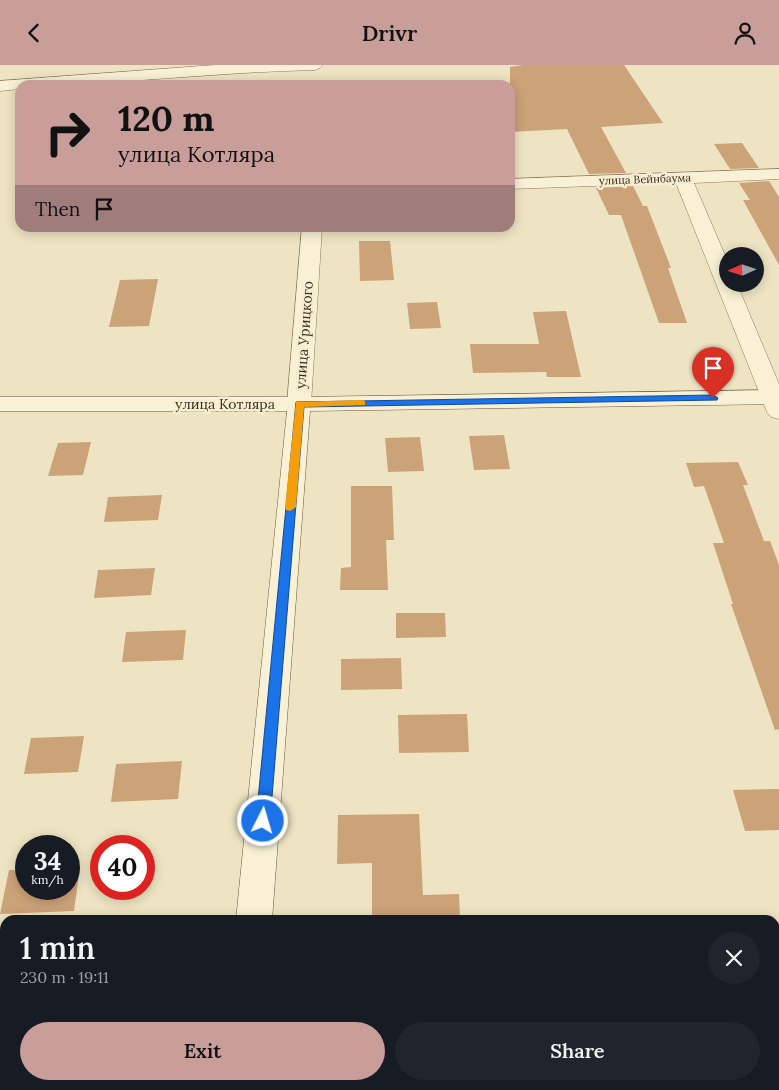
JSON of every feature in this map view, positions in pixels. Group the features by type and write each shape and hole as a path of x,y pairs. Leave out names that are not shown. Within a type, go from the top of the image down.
{"street":[{"path":"46,80 115,71 315,65"},
{"path":"282,67 301,77"},
{"path":"0,86 15,84"},
{"name":"улица Вейнбаума","path":"515,184 779,174"},
{"path":"683,178 777,402"},
{"name":"улица Урицкого","path":"254,915 299,404 312,232"},
{"name":"улица Котляра","path":"0,404 777,402"}],"building":[{"path":"523,65 624,65 663,123 601,127 626,173 589,174 567,129 515,132 515,80 510,80 510,67"},
{"path":"742,143 759,168 730,169 714,144"},
{"path":"769,181 779,197 779,265 743,200 750,200 739,183"},
{"path":"633,186 643,206 647,206 671,268 668,268 687,323 659,323 621,215 609,215 596,188"},
{"path":"359,241 390,241 394,280 360,281"},
{"path":"158,279 149,326 109,327 120,280"},
{"path":"437,302 441,328 410,329 407,303"},
{"path":"566,311 581,377 547,377 546,372 473,373 470,344 539,344 533,312"},
{"path":"504,435 510,469 474,470 469,436"},
{"path":"420,437 424,471 388,472 385,438"},
{"path":"91,442 83,475 48,476 58,443"},
{"path":"738,462 748,485 743,485 764,541 770,541 779,565 779,729 775,730 731,604 733,604 713,543 724,543 704,486 694,487 686,463"},
{"path":"351,486 392,486 394,540 386,540 388,590 340,590 341,568 351,567"},
{"path":"162,495 158,520 104,522 108,497"},
{"path":"155,568 151,595 94,598 98,570"},
{"path":"396,613 445,613 446,637 396,638"},
{"path":"186,630 183,660 122,662 126,632"},
{"path":"401,658 402,689 341,690 341,659"},
{"path":"467,714 469,752 399,753 398,715"},
{"path":"84,736 78,772 24,774 31,738"},
{"path":"182,761 178,799 111,802 116,764"},
{"path":"779,789 779,830 745,831 733,790"},
{"path":"419,814 423,895 459,894 460,915 372,915 372,863 337,864 338,815"},
{"path":"9,870 15,870 15,900 76,900 74,911 0,914"}],"slow traffic":[{"path":"290,507 299,404 362,403"}],"route":[{"path":"263,821 299,404 713,398"}]}
